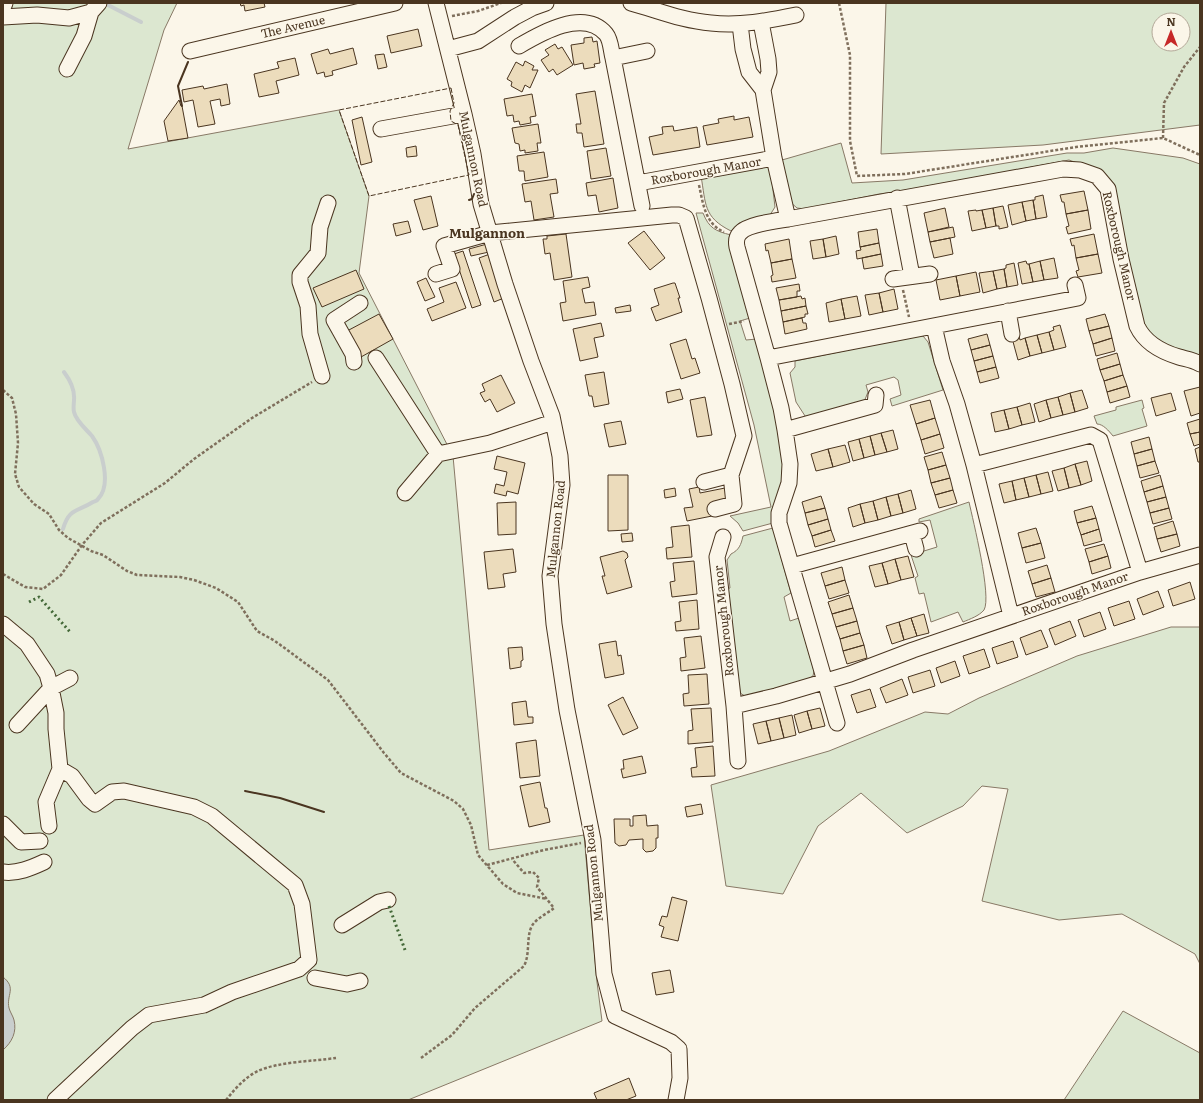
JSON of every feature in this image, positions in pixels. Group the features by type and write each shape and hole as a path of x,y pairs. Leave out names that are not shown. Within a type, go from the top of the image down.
{"street":[{"path":"3,8 5,3"},
{"name":"The Avenue","path":"190,51 395,3"},
{"name":"Mulgannon Road","path":"436,3 473,154 481,204 507,291 553,422 560,456 562,485 550,565 554,624 568,714 593,840 604,974 615,1016 670,1042 679,1049 680,1078 676,1100"},
{"path":"448,49 478,41 515,17 532,8 546,3"},
{"path":"631,3 673,16 710,23 740,24 796,15"},
{"path":"3,17 37,14 69,18 95,8"},
{"path":"67,69 84,36 95,8"},
{"path":"760,22 768,59 769,72 762,90"},
{"name":"Roxborough Manor","path":"519,46 540,34 557,27 570,24 583,23 596,26 606,34 613,58 642,206"},
{"name":"Roxborough Manor","path":"740,24 743,49 749,72 762,90 774,158 788,219"},
{"path":"613,58 647,51"},
{"path":"381,129 464,114"},
{"name":"Roxborough Manor","path":"638,183 774,158"},
{"name":"Roxborough Manor","path":"737,238 739,233 746,228 788,219 1063,169 1080,170 1097,176 1108,189 1124,272 1140,333 1153,346 1170,354 1196,361 1200,364"},
{"path":"897,198 902,278 930,274"},
{"path":"322,376 310,334 308,306 300,282 300,275 318,253 320,227 328,203"},
{"path":"436,274 452,269 444,246 490,233 672,215 679,215 686,218 717,327 744,436 731,475 734,504 715,509"},
{"path":"737,238 737,247 768,358 785,430 790,464 788,483 779,513 779,523 792,566 800,606 826,681 837,723"},
{"path":"768,358 1078,298 1075,285"},
{"path":"354,362 353,354 334,320 360,303"},
{"path":"1008,311 1012,334"},
{"name":"Roxborough Manor","path":"934,326 942,361 965,425 1011,616"},
{"path":"376,358 438,454"},
{"path":"785,430 875,405 876,395"},
{"path":"405,493 438,454 490,443 553,422"},
{"name":"Roxborough Manor","path":"974,465 1091,435 1100,440 1140,572"},
{"path":"704,482 731,475"},
{"path":"792,566 916,533 916,549"},
{"name":"Roxborough Manor","path":"723,537 717,557 734,706 738,761"},
{"name":"Roxborough Manor","path":"734,706 769,698 850,674 950,632 1011,616 1140,572 1200,555"},
{"path":"3,624 27,644 47,674 51,688 56,713 60,768 46,802 49,826"},
{"path":"17,725 51,688 70,678"},
{"path":"60,768 72,776 89,799 95,804 112,792 124,790 194,807 212,816 295,885 302,904 309,960"},
{"path":"3,824 21,842 40,841"},
{"path":"3,872 25,870 44,862"},
{"path":"342,925 379,902 388,900"},
{"path":"309,960 316,964 316,984 347,984 360,981"},
{"path":"56,1100 132,1028 149,1015 204,1005 232,992 298,969 309,960"}],"path":[{"path":"440,18 478,12 501,3"},
{"path":"839,3 850,55 850,141 857,176 905,174 1076,147 1163,138 1200,156"},
{"path":"1163,138 1164,103 1184,67 1200,48"},
{"path":"696,173 707,218 719,230 737,238"},
{"path":"902,278 912,330"},
{"path":"717,327 757,318"},
{"path":"3,574 25,587 43,589 61,576 82,545 101,523 165,483 194,459 252,418 322,376"},
{"path":"3,390 12,398 16,414 18,443 15,474 19,487 34,504 49,514 59,530 68,538 91,551 103,555 127,571 137,575 180,577 194,580 216,588 238,602 257,631 275,641 328,680 384,753 402,773 454,801 463,810 471,825 478,855 503,884 517,893 547,899"},
{"path":"486,865 544,850 593,840"},
{"path":"421,1058 452,1034 475,1008 524,966 528,957 530,932 533,924 554,908 537,886 539,878 533,872 524,873 512,859"},
{"path":"226,1100 246,1078 258,1071 272,1066 336,1058"}],"green space":[{"path":"3,3 177,3 164,30 128,149 339,110 369,196 359,273 453,456 489,850 584,835 597,982 602,1021 408,1100 3,1100"},
{"path":"886,3 1200,3 1200,125 1043,145 881,154"},
{"path":"841,143 852,183 903,180 1067,153 1084,153 1113,148 1183,158 1200,164 1200,357 1161,344 1144,326 1120,222 1085,166 1069,160 922,188 879,194 805,209 797,208 789,201 782,160"},
{"path":"762,166 768,167 771,173 775,207 770,215 739,223 731,231 722,226 715,220 707,209 701,176"},
{"path":"696,213 703,213 713,228 731,235 750,318 740,321 746,340 757,339 776,414 783,463 781,485 773,523 743,531 738,523 730,516 771,507 754,425"},
{"path":"916,336 923,336 928,342 943,390 892,406 890,399 901,395 898,380 894,377 866,385 868,392 864,402 807,419 796,402 790,373 795,367 795,361"},
{"path":"1142,400 1144,408 1142,409 1147,426 1113,436 1104,426 1097,424 1094,416 1116,410 1116,407"},
{"path":"969,502 984,575 986,602 984,610 977,616 963,622 958,612 931,622 924,593 919,594 915,578 918,576 911,555 937,547 930,520 919,522 919,519"},
{"path":"773,528 791,593 784,597 790,621 799,618 814,671 813,676 808,679 745,696 740,693 726,589 730,588 727,560 739,547 743,536"},
{"path":"1171,627 1200,627 1200,964 1195,954 1122,914 1059,920 982,901 1008,789 982,786 963,806 907,833 861,793 818,826 783,894 726,886 711,785 829,751 925,712 948,714 979,698 1077,656"},
{"path":"1123,1011 1200,1053 1200,1100 1064,1100"}],"shaded area":[{"path":"3,977 7,981 10,988 8,1003 9,1010 14,1020 15,1029 9,1044 3,1050"}],"building":[{"path":"240,3 264,3 265,7 245,11 244,5 241,6"},
{"path":"418,29 422,46 391,53 387,36"},
{"path":"592,37 593,42 597,41 600,63 594,64 595,67 584,69 583,63 574,65 571,45 584,43 584,38"},
{"path":"555,44 558,49 562,47 573,65 557,75 553,69 549,72 541,60 549,55 545,50"},
{"path":"353,48 357,64 332,71 333,75 325,77 324,72 317,74 311,54 328,49 330,54"},
{"path":"384,54 387,67 378,69 375,55"},
{"path":"295,58 299,75 276,81 279,93 259,97 254,74 279,68 277,62"},
{"path":"525,61 534,66 532,70 538,70 530,88 525,85 522,92 511,86 512,82 507,79 516,62 523,66"},
{"path":"227,84 230,104 221,106 220,99 210,101 215,124 198,127 193,100 184,102 182,90 203,86 204,89"},
{"path":"595,91 604,144 584,147 582,133 577,133 576,124 581,124 576,94"},
{"path":"532,94 536,116 530,117 531,123 520,125 519,121 514,122 513,115 507,116 504,99"},
{"path":"179,100 182,106 188,138 168,141 164,121"},
{"path":"734,116 734,120 749,117 753,137 707,145 703,126 719,123 718,119"},
{"path":"362,117 372,162 361,165 352,120"},
{"path":"538,124 541,143 537,143 538,151 525,153 525,150 520,151 519,144 515,143 512,128"},
{"path":"673,126 674,131 697,127 700,147 653,155 649,137 663,134 662,127"},
{"path":"416,146 417,156 407,157 406,148"},
{"path":"606,148 611,176 591,179 587,151"},
{"path":"544,152 548,177 525,181 524,171 519,171 517,156"},
{"path":"613,178 618,208 599,212 596,195 588,196 586,183"},
{"path":"556,179 558,193 550,194 554,217 534,220 531,201 525,202 522,184"},
{"path":"1084,191 1088,210 1066,214 1064,202 1062,202 1060,195"},
{"path":"1043,195 1047,217 1036,219 1033,200 1035,200 1035,197"},
{"path":"431,196 438,226 423,230 414,200"},
{"path":"1033,200 1036,219 1026,221 1022,202"},
{"path":"1022,202 1026,221 1012,225 1008,205"},
{"path":"1003,206 1008,227 999,229 999,226 996,226 993,208"},
{"path":"945,208 949,227 928,232 924,213"},
{"path":"993,208 996,226 986,228 982,210"},
{"path":"982,210 986,228 972,231 968,211"},
{"path":"1088,210 1091,229 1068,234 1066,227 1069,226 1066,214"},
{"path":"408,221 411,232 396,236 393,224"},
{"path":"953,227 955,237 930,242 928,232"},
{"path":"877,229 879,243 860,247 858,232"},
{"path":"644,231 665,258 650,270 628,243"},
{"path":"566,234 572,277 554,280 550,253 545,254 543,239 547,239 547,236"},
{"path":"1094,234 1098,254 1076,258 1074,245 1072,246 1070,239"},
{"path":"836,236 839,254 826,257 823,239"},
{"path":"950,238 953,254 934,258 930,242"},
{"path":"789,239 792,259 771,263 765,244"},
{"path":"823,239 826,257 813,259 810,241"},
{"path":"879,243 881,254 857,259 856,251 861,250 860,247"},
{"path":"487,244 489,252 471,256 469,249"},
{"path":"463,251 481,305 472,308 454,254"},
{"path":"490,254 504,298 494,302 479,258"},
{"path":"881,254 883,266 864,269 862,258"},
{"path":"1098,254 1102,273 1078,277 1076,271 1079,270 1076,258"},
{"path":"1054,258 1058,278 1044,280 1040,261"},
{"path":"792,259 796,278 772,282 771,276 773,275 771,263"},
{"path":"1026,261 1027,264 1029,264 1033,282 1022,284 1018,263"},
{"path":"1040,261 1044,280 1033,282 1029,264"},
{"path":"1014,263 1018,285 1007,287 1004,269 1006,268 1006,265"},
{"path":"1004,269 1007,287 997,289 993,271"},
{"path":"356,270 364,289 322,307 313,288"},
{"path":"993,271 997,289 983,293 979,273"},
{"path":"976,272 980,292 960,296 956,276"},
{"path":"956,276 960,296 940,300 936,280"},
{"path":"588,277 590,287 582,289 585,303 594,302 596,315 563,321 560,303 566,302 563,281"},
{"path":"426,278 435,297 425,301 417,282"},
{"path":"456,282 466,308 432,321 427,309 444,302 439,288"},
{"path":"675,283 680,298 678,298 682,312 656,321 651,308 659,305 654,289"},
{"path":"799,284 800,291 797,291 797,297 779,300 776,288"},
{"path":"894,289 898,309 883,312 879,293"},
{"path":"879,293 883,312 869,315 865,295"},
{"path":"801,296 802,299 805,298 806,306 781,311 779,300"},
{"path":"857,296 861,316 845,319 841,299"},
{"path":"841,299 845,319 829,322 826,303"},
{"path":"630,305 631,311 616,313 615,308"},
{"path":"806,306 808,314 805,314 805,317 783,322 781,311"},
{"path":"379,314 393,339 361,357 347,331"},
{"path":"1105,314 1109,326 1089,331 1086,319"},
{"path":"802,318 803,323 806,323 807,329 785,334 783,322"},
{"path":"601,323 604,336 594,338 598,357 580,361 573,329"},
{"path":"1060,325 1066,347 1054,350 1049,332 1054,330 1053,327"},
{"path":"1109,326 1112,338 1093,344 1089,331"},
{"path":"1049,332 1054,350 1042,353 1037,335"},
{"path":"987,334 990,345 971,350 968,339"},
{"path":"1037,335 1042,353 1030,356 1025,338"},
{"path":"1019,336 1020,340 1025,338 1030,356 1018,360 1012,338"},
{"path":"1112,338 1115,351 1096,356 1093,344"},
{"path":"686,339 692,359 695,358 700,373 681,379 670,344"},
{"path":"990,345 993,356 974,361 971,350"},
{"path":"1117,353 1120,364 1100,370 1097,359"},
{"path":"993,356 996,367 977,372 974,361"},
{"path":"1120,364 1123,375 1104,381 1100,370"},
{"path":"996,367 999,378 980,383 977,372"},
{"path":"604,372 609,404 594,407 592,396 589,396 585,375"},
{"path":"501,375 515,403 497,412 490,399 485,402 480,393 485,391 482,384"},
{"path":"1123,375 1127,386 1107,392 1104,381"},
{"path":"1127,386 1130,397 1110,403 1107,392"},
{"path":"1200,387 1200,413 1191,416 1184,391"},
{"path":"680,389 683,399 668,403 666,392"},
{"path":"1082,390 1088,408 1075,412 1070,393"},
{"path":"1070,393 1075,412 1063,415 1058,397"},
{"path":"1171,393 1176,410 1156,416 1151,398"},
{"path":"705,397 712,435 697,437 690,400"},
{"path":"1058,397 1063,415 1051,418 1046,400"},
{"path":"930,400 935,418 916,424 910,405"},
{"path":"1046,400 1051,418 1039,422 1034,404"},
{"path":"1030,403 1035,422 1022,425 1017,407"},
{"path":"1017,407 1022,425 1009,429 1004,410"},
{"path":"1004,410 1009,429 995,432 991,413"},
{"path":"935,418 940,434 921,440 916,424"},
{"path":"1200,419 1200,432 1190,434 1187,423"},
{"path":"621,421 626,444 609,447 604,424"},
{"path":"893,430 898,449 887,452 881,433"},
{"path":"1200,432 1200,444 1194,446 1190,434"},
{"path":"881,433 887,452 875,455 870,436"},
{"path":"940,434 944,448 925,454 921,440"},
{"path":"870,436 875,455 864,458 859,439"},
{"path":"1149,437 1152,449 1134,454 1131,442"},
{"path":"859,439 864,458 853,461 848,442"},
{"path":"845,445 850,462 833,467 828,449"},
{"path":"1200,447 1200,462 1198,462 1195,449"},
{"path":"828,449 833,467 816,471 811,454"},
{"path":"1152,449 1155,461 1137,466 1134,454"},
{"path":"942,452 946,465 928,470 924,457"},
{"path":"497,456 525,463 518,494 507,491 506,496 494,493 496,484 504,486 507,472 494,469"},
{"path":"1087,461 1092,481 1081,485 1075,464"},
{"path":"1155,461 1159,473 1140,478 1137,466"},
{"path":"1075,464 1081,485 1069,488 1064,468"},
{"path":"946,465 950,478 931,483 928,470"},
{"path":"1064,468 1069,488 1058,491 1052,471"},
{"path":"1048,472 1053,491 1041,494 1036,475"},
{"path":"608,475 628,475 628,530 608,531"},
{"path":"1036,475 1041,494 1029,497 1024,478"},
{"path":"1160,475 1163,486 1144,492 1141,481"},
{"path":"950,478 953,490 935,495 931,483"},
{"path":"1024,478 1029,497 1016,500 1012,481"},
{"path":"1012,481 1016,500 1004,503 999,484"},
{"path":"1163,486 1166,497 1147,502 1144,492"},
{"path":"699,487 700,493 725,488 728,502 709,506 712,516 687,521 684,508 693,507 689,489"},
{"path":"675,488 676,496 665,498 664,490"},
{"path":"911,490 916,509 903,513 898,494"},
{"path":"953,490 957,503 939,508 935,495"},
{"path":"898,494 903,513 891,516 886,497"},
{"path":"821,496 825,508 805,513 802,502"},
{"path":"886,497 891,516 878,520 873,501"},
{"path":"1166,497 1169,508 1150,513 1147,502"},
{"path":"873,501 878,520 865,523 860,504"},
{"path":"516,502 516,534 498,535 497,503"},
{"path":"860,504 865,523 853,527 848,508"},
{"path":"1092,506 1096,518 1077,523 1074,511"},
{"path":"825,508 828,519 808,525 805,513"},
{"path":"1169,508 1172,519 1153,524 1150,513"},
{"path":"1096,518 1099,529 1081,535 1077,523"},
{"path":"828,519 831,530 812,536 808,525"},
{"path":"1173,521 1177,534 1157,539 1154,527"},
{"path":"689,525 692,557 667,559 666,548 673,547 671,527"},
{"path":"1036,528 1041,543 1022,548 1018,533"},
{"path":"1099,529 1102,541 1084,546 1081,535"},
{"path":"831,530 835,541 815,547 812,536"},
{"path":"632,533 633,541 622,542 621,534"},
{"path":"1177,534 1180,546 1161,552 1157,539"},
{"path":"1041,543 1045,558 1026,563 1022,548"},
{"path":"1104,544 1108,556 1089,562 1085,549"},
{"path":"513,549 516,572 503,574 505,587 488,589 484,552"},
{"path":"623,551 627,553 628,557 625,560 632,587 607,594 602,576 605,576 600,557"},
{"path":"908,556 914,577 901,580 895,559"},
{"path":"1108,556 1111,568 1092,574 1089,562"},
{"path":"895,559 901,580 888,584 882,563"},
{"path":"694,561 697,594 672,597 670,582 675,581 673,563"},
{"path":"882,563 888,584 875,587 869,566"},
{"path":"1047,565 1051,578 1032,584 1028,571"},
{"path":"842,567 845,580 825,586 821,573"},
{"path":"1051,578 1055,592 1036,597 1032,584"},
{"path":"845,580 849,593 829,599 825,586"},
{"path":"1190,582 1195,599 1173,606 1168,590"},
{"path":"1158,591 1164,607 1143,615 1137,599"},
{"path":"849,595 853,608 832,614 828,602"},
{"path":"697,600 699,629 676,631 675,622 681,621 679,602"},
{"path":"1129,601 1135,619 1114,626 1108,608"},
{"path":"853,608 857,621 836,627 832,614"},
{"path":"1100,612 1106,629 1084,637 1078,620"},
{"path":"924,614 929,633 917,636 911,618"},
{"path":"911,618 917,636 904,640 899,622"},
{"path":"857,621 860,633 840,639 836,627"},
{"path":"1070,621 1076,636 1055,645 1049,629"},
{"path":"899,622 904,640 892,644 886,626"},
{"path":"1041,630 1048,647 1026,655 1020,638"},
{"path":"860,633 864,645 843,651 840,639"},
{"path":"701,636 705,668 681,671 680,658 686,657 684,638"},
{"path":"616,641 618,656 621,655 624,674 605,678 599,644"},
{"path":"1013,641 1018,657 997,664 992,648"},
{"path":"864,645 867,658 847,664 843,651"},
{"path":"522,647 523,660 521,661 521,667 510,669 508,648"},
{"path":"984,649 990,667 969,674 963,656"},
{"path":"955,661 960,676 941,683 936,668"},
{"path":"930,670 935,686 913,693 908,677"},
{"path":"707,674 709,704 684,706 683,694 689,693 688,675"},
{"path":"902,679 908,695 886,703 880,688"},
{"path":"870,689 876,707 857,713 851,695"},
{"path":"623,697 638,728 623,735 608,705"},
{"path":"526,701 528,717 533,717 533,723 514,725 512,703"},
{"path":"711,708 713,742 688,744 688,731 693,730 691,709"},
{"path":"820,708 825,726 812,729 807,711"},
{"path":"807,711 812,729 799,733 794,715"},
{"path":"792,715 796,735 784,738 779,718"},
{"path":"779,718 784,738 771,741 766,721"},
{"path":"766,721 771,741 758,744 753,724"},
{"path":"536,740 540,776 520,778 516,743"},
{"path":"713,746 715,776 692,777 691,768 697,767 695,748"},
{"path":"642,756 646,773 623,778 621,769 624,769 623,760"},
{"path":"540,782 545,808 547,808 550,822 529,827 520,786"},
{"path":"701,804 703,814 687,817 685,807"},
{"path":"646,815 647,826 658,825 658,838 656,838 656,848 653,851 646,852 643,849 643,839 629,840 626,845 619,846 615,843 614,819 630,819 630,826 633,826 633,816"},
{"path":"672,897 687,901 678,941 661,937 664,927 659,925 662,916 667,917"},
{"path":"670,970 674,992 656,995 652,973"},
{"path":"629,1078 636,1096 626,1100 597,1100 594,1093"}],"waterway":[{"path":"106,4 141,22"},
{"path":"63,529 68,517 74,511 98,500 102,493 105,477 102,458 96,442 75,415 73,388 64,372"}],"hedge":[{"path":"29,602 39,597 71,633"},
{"path":"389,906 405,950"}],"fence":[{"path":"451,88 454,103 450,111 451,121 458,125 469,175 369,196 339,110 451,88"}],"wall":[{"path":"182,106 178,86 188,62"},
{"path":"469,200 472,199 474,194"},
{"path":"245,791 280,798 324,812"}],"district":[{"name":"Mulgannon","path":"487,233"}]}
